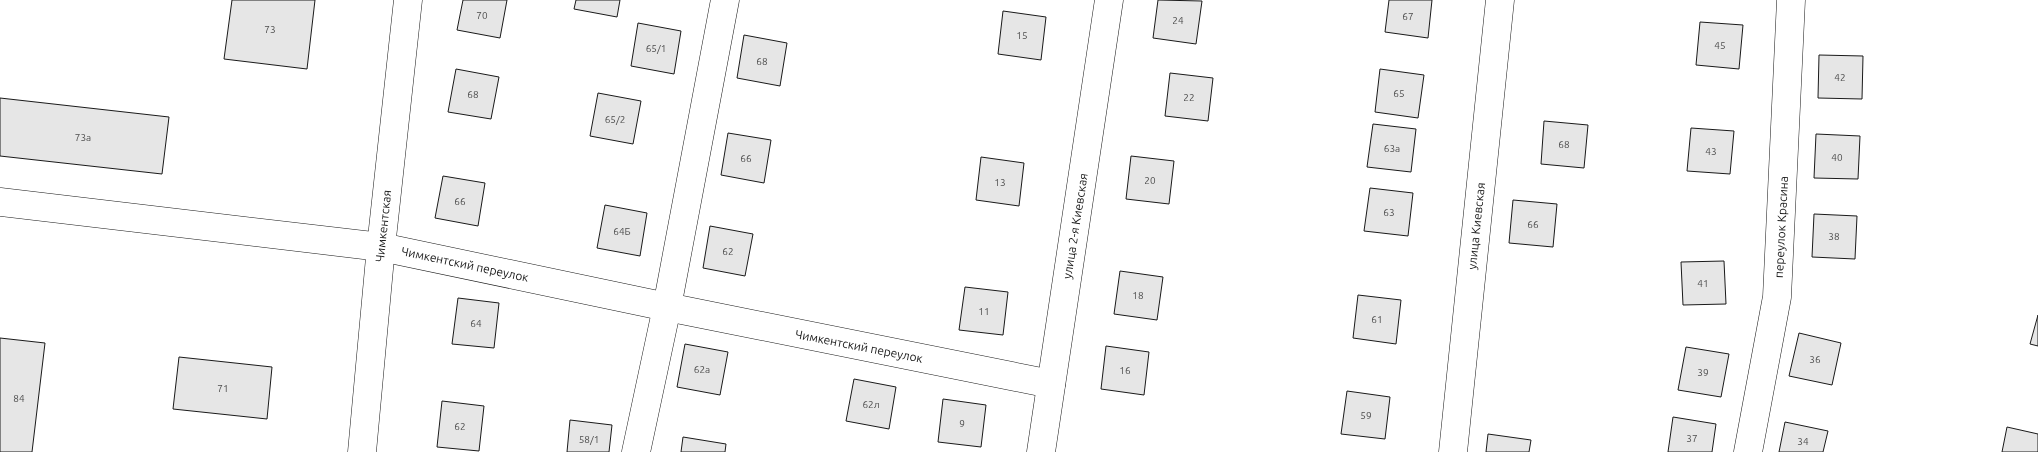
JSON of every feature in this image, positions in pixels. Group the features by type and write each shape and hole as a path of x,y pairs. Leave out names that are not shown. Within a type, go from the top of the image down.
{"street":[{"name":"Чимкентская","path":"362,452 381,246 408,0"},
{"path":"636,452 667,307 725,0"},
{"name":"улица 2-я Киевская","path":"1041,452 1109,0"},
{"name":"улица Киевская","path":"1453,452 1500,0"},
{"name":"переулок Красина","path":"1748,452 1777,297 1791,0"},
{"name":"Чимкентский переулок","path":"4,206 381,246 667,307 1051,384"}],"building":[{"path":"232,0 315,0 307,69 224,59"},
{"path":"463,0 507,0 500,38 457,30"},
{"path":"576,0 620,0 617,17 574,9"},
{"path":"1158,0 1202,1 1196,44 1153,38"},
{"path":"1389,0 1432,0 1428,38 1385,32"},
{"path":"1003,11 1046,17 1041,60 998,54"},
{"path":"1700,22 1743,25 1739,69 1696,65"},
{"path":"638,23 681,31 674,74 631,66"},
{"path":"744,35 787,43 780,86 737,78"},
{"path":"1819,55 1863,56 1862,99 1818,98"},
{"path":"456,69 499,77 491,119 448,112"},
{"path":"1380,69 1424,75 1418,118 1375,112"},
{"path":"1170,73 1213,78 1208,121 1165,116"},
{"path":"598,93 641,101 633,144 590,136"},
{"path":"0,98 169,117 162,174 0,156"},
{"path":"1544,121 1588,125 1584,168 1541,164"},
{"path":"1373,124 1416,129 1411,172 1367,167"},
{"path":"1691,128 1734,131 1730,174 1687,171"},
{"path":"728,133 771,140 764,183 721,175"},
{"path":"1816,134 1860,136 1858,179 1814,178"},
{"path":"1131,156 1174,161 1169,204 1126,199"},
{"path":"981,157 1024,163 1019,206 976,200"},
{"path":"443,176 485,183 478,226 435,218"},
{"path":"1370,188 1413,193 1408,236 1364,231"},
{"path":"1513,200 1557,204 1553,247 1509,243"},
{"path":"605,205 647,213 640,256 597,248"},
{"path":"1814,214 1857,216 1855,259 1812,257"},
{"path":"710,226 753,234 745,276 703,268"},
{"path":"1724,261 1726,304 1683,305 1681,262"},
{"path":"1120,271 1163,277 1157,320 1114,314"},
{"path":"965,287 1008,292 1003,335 959,330"},
{"path":"1358,295 1401,300 1396,344 1353,338"},
{"path":"458,298 499,303 494,348 452,344"},
{"path":"2038,315 2038,346 2030,344"},
{"path":"1799,333 1841,343 1832,385 1789,376"},
{"path":"0,338 45,343 32,452 0,452"},
{"path":"685,344 728,352 720,395 677,387"},
{"path":"1106,346 1149,352 1144,395 1101,389"},
{"path":"1686,347 1729,354 1721,397 1678,390"},
{"path":"179,357 272,367 267,419 173,409"},
{"path":"854,379 896,387 889,429 846,421"},
{"path":"1347,391 1390,397 1385,439 1341,434"},
{"path":"943,399 986,405 981,447 938,442"},
{"path":"442,401 484,406 479,451 437,447"},
{"path":"1673,417 1716,424 1712,452 1668,452"},
{"path":"570,420 612,425 609,452 567,452"},
{"path":"1785,422 1828,431 1823,452 1779,452"},
{"path":"2007,427 2038,434 2038,452 2002,452"},
{"path":"1488,434 1531,440 1529,452 1486,452"},
{"path":"683,437 726,444 725,452 681,452"}]}
